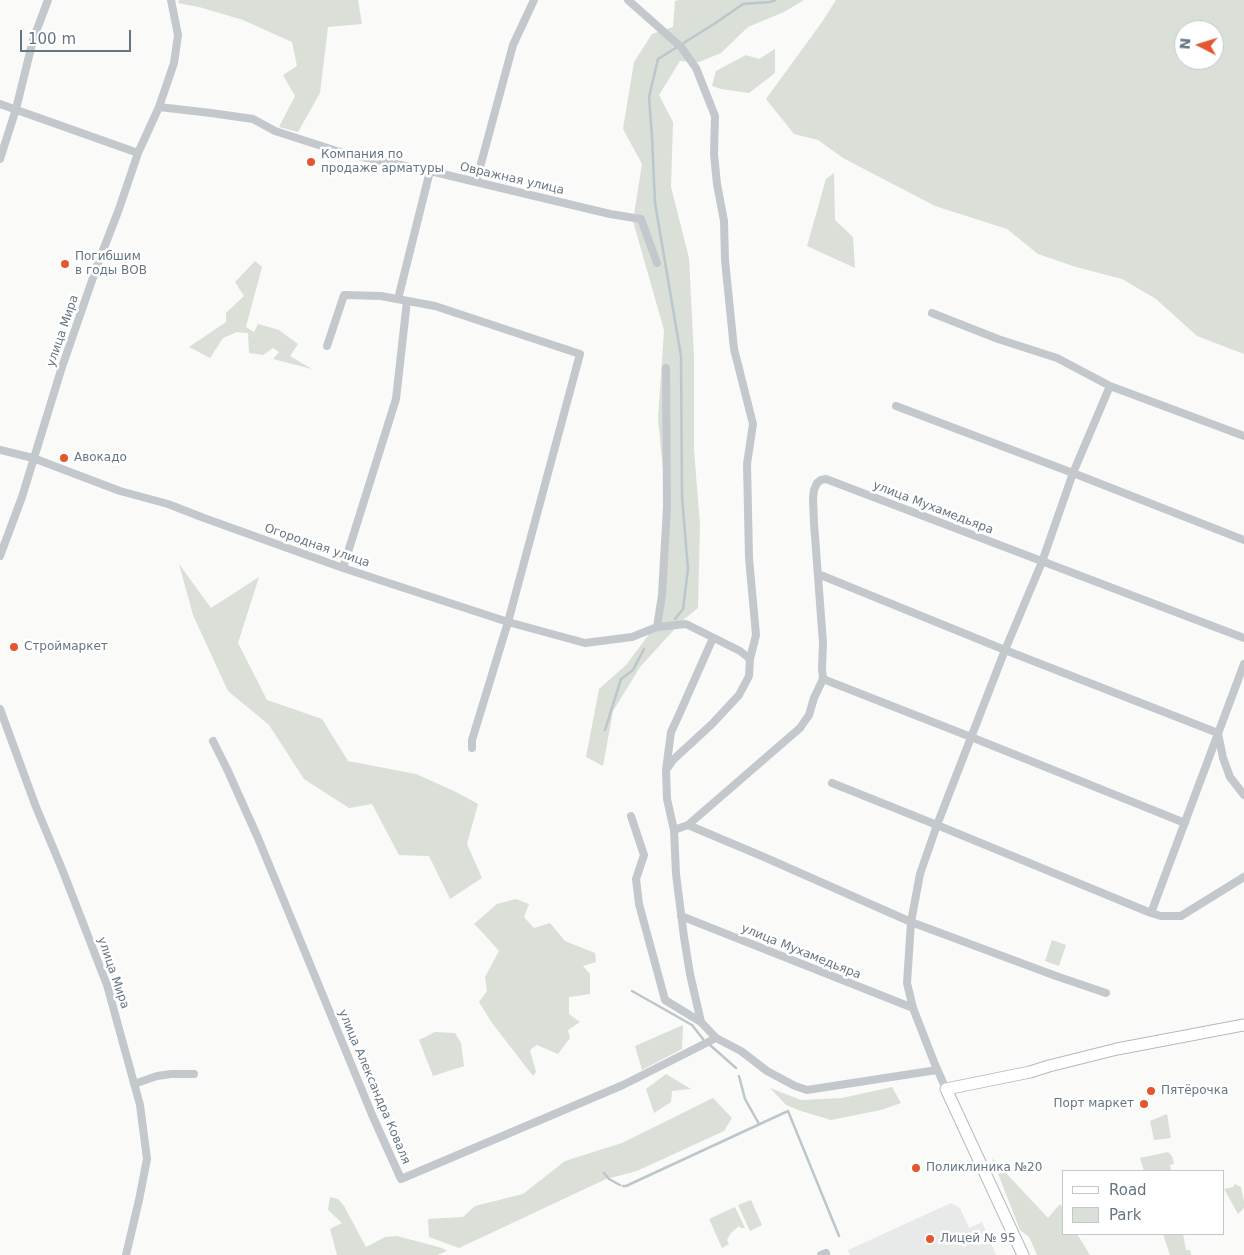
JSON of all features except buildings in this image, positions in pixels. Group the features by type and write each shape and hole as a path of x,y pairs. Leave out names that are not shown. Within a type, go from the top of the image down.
{"street":[{"path":"0,160 16,109 33,40 48,0"},
{"name":"улица Мира","path":"0,556 22,497 61,370 138,153 159,107 174,63 178,35 172,0"},
{"path":"476,182 513,45 534,0"},
{"path":"628,0 679,44 696,68 714,116 714,154 724,221 734,349 753,424 747,464 749,558 756,635 750,659 749,676 739,695 712,724 674,759 666,770"},
{"path":"0,104 138,153"},
{"name":"Овражная улица","path":"159,107 211,112 253,119 276,130 343,153 430,171 610,214 641,219 657,263"},
{"path":"343,568 396,399 402,300 430,171"},
{"path":"327,346 344,295 381,296 435,306 580,354 508,622 472,740 472,748"},
{"path":"932,313 1057,358 1110,386 1244,436"},
{"path":"657,627 662,595 667,507 666,368"},
{"path":"1023,1255 946,1089 913,1008 907,982 911,922 920,874 937,825 1005,650 1042,562 1073,473 1110,386"},
{"path":"896,406 1244,540"},
{"name":"Огородная улица","path":"0,450 33,458 120,491 168,504 343,568 508,622 585,642 632,637 657,627 686,624 740,651 750,659"},
{"name":"улица Мухамедьяра","path":"818,574 813,498 816,483 826,479 1244,638"},
{"path":"674,830 688,825 800,728 808,715 823,679 823,643 818,574 1005,650 1218,733"},
{"path":"701,1022 690,974 676,874 674,830 667,799 666,770 671,732 713,638"},
{"path":"1151,913 1244,664"},
{"path":"823,679 1185,823"},
{"name":"улица Мира","path":"0,709 36,807 107,985 140,1105 147,1159 126,1255"},
{"path":"1218,733 1223,758 1230,777 1244,795"},
{"name":"улица Александра Коваля","path":"213,742 258,838 373,1117 401,1179 623,1085 716,1038"},
{"path":"832,783 1161,916 1182,916 1244,877"},
{"path":"631,816 644,855 636,879 639,904 665,1000 701,1022 716,1038 741,1051 767,1072 807,1090 936,1066"},
{"path":"688,825 911,922 1106,993"},
{"name":"улица Мухамедьяра","path":"682,916 913,1008"},
{"path":"946,1089 1030,1072 1118,1049 1244,1025"},
{"path":"134,1084 157,1076 194,1074"}],"shaded area":[{"name":"Лицей № 95","path":"951,1203 960,1208 969,1228 982,1222 996,1255 850,1255 848,1250"}],"green space":[{"path":"179,0 358,0 362,24 328,27 320,93 298,132 279,127 295,96 283,75 297,66 292,42 243,20 178,3"},
{"path":"804,0 784,12 748,27 721,53 699,62 680,61 659,95 673,122 671,187 689,258 694,357 694,450 700,525 698,608 683,620 640,667 613,711 603,766 586,757 599,689 626,665 662,617 666,501 658,419 664,330 633,221 642,164 623,129 634,62 652,34 673,27 675,1"},
{"path":"836,0 1244,0 1244,354 1197,336 1156,299 1122,279 1076,267 1038,254 1007,229 935,206 843,158 818,140 794,134 766,99"},
{"path":"775,49 775,73 749,93 712,86 716,71 746,55 759,59"},
{"path":"834,173 835,220 853,237 855,268 807,246 826,179"},
{"path":"255,261 262,267 246,327 254,332 258,324 279,330 298,344 290,356 312,369 273,359 279,352 273,348 263,355 249,353 248,333 237,332 223,338 210,358 189,347 226,322 226,313 244,296 235,282"},
{"path":"179,564 211,608 259,577 238,643 267,700 322,719 348,761 416,774 478,804 467,844 482,878 450,899 429,856 399,855 372,804 349,808 304,779 269,725 228,691 193,615"},
{"path":"516,899 529,904 524,917 534,928 550,923 565,941 595,953 596,962 583,966 590,974 590,994 569,997 569,1014 580,1022 568,1030 570,1038 558,1054 537,1045 530,1050 536,1072 533,1076 492,1023 479,1002 487,991 485,977 499,951 474,924 497,904"},
{"path":"1052,940 1066,945 1059,966 1045,961"},
{"path":"683,1025 682,1049 642,1070 635,1046"},
{"path":"435,1032 455,1033 461,1043 464,1066 433,1076 419,1040"},
{"path":"666,1074 691,1089 672,1091 671,1102 654,1113 646,1089"},
{"path":"892,1087 901,1103 881,1110 831,1120 786,1105 770,1088 801,1100 842,1098"},
{"path":"713,1098 732,1118 724,1131 637,1171 606,1179 459,1248 429,1237 428,1219 463,1217 475,1206 523,1194 565,1161 622,1143"},
{"path":"1167,1114 1171,1138 1154,1140 1150,1121"},
{"path":"1168,1152 1172,1156 1174,1164 1170,1165 1171,1170 1144,1170 1140,1158"},
{"path":"992,1158 1048,1218 1060,1204 1062,1207 1062,1235 1078,1235 1090,1255 1037,1255 1029,1237 1020,1230"},
{"path":"1235,1184 1241,1187 1244,1202 1244,1208 1238,1214 1224,1189 1233,1187"},
{"path":"330,1197 338,1199 344,1206 366,1247 385,1237 397,1236 447,1251 437,1255 337,1255 330,1229 342,1223 328,1210"},
{"path":"751,1200 762,1225 750,1231 738,1205"},
{"path":"735,1207 745,1228 739,1226 731,1233 727,1240 729,1244 722,1248 709,1219"},
{"path":"1163,1235 1183,1235 1186,1250 1190,1250 1191,1255 1170,1255"}],"waterway":[{"path":"675,619 683,609 688,569 682,497 681,356 655,203 649,97 658,59 743,4 775,0"},
{"path":"605,730 621,679 633,670 644,649"},
{"path":"632,991 692,1025 703,1039"},
{"path":"710,1045 736,1068"},
{"path":"739,1076 745,1099 759,1124"},
{"path":"623,1186 788,1111 839,1236"},
{"path":"604,1173 609,1179 620,1185"}],"place":[{"name":"Компания по продаже арматуры","path":"311,162"},
{"name":"Погибшим в годы ВОВ","path":"65,264"},
{"name":"Авокадо","path":"64,458"},
{"name":"Строймаркет","path":"14,647"},
{"name":"Пятёрочка","path":"1151,1091"},
{"name":"Порт маркет","path":"1144,1104"},
{"name":"Поликлиника №20","path":"916,1168"},
{"name":"Лицей № 95","path":"930,1239"}]}
